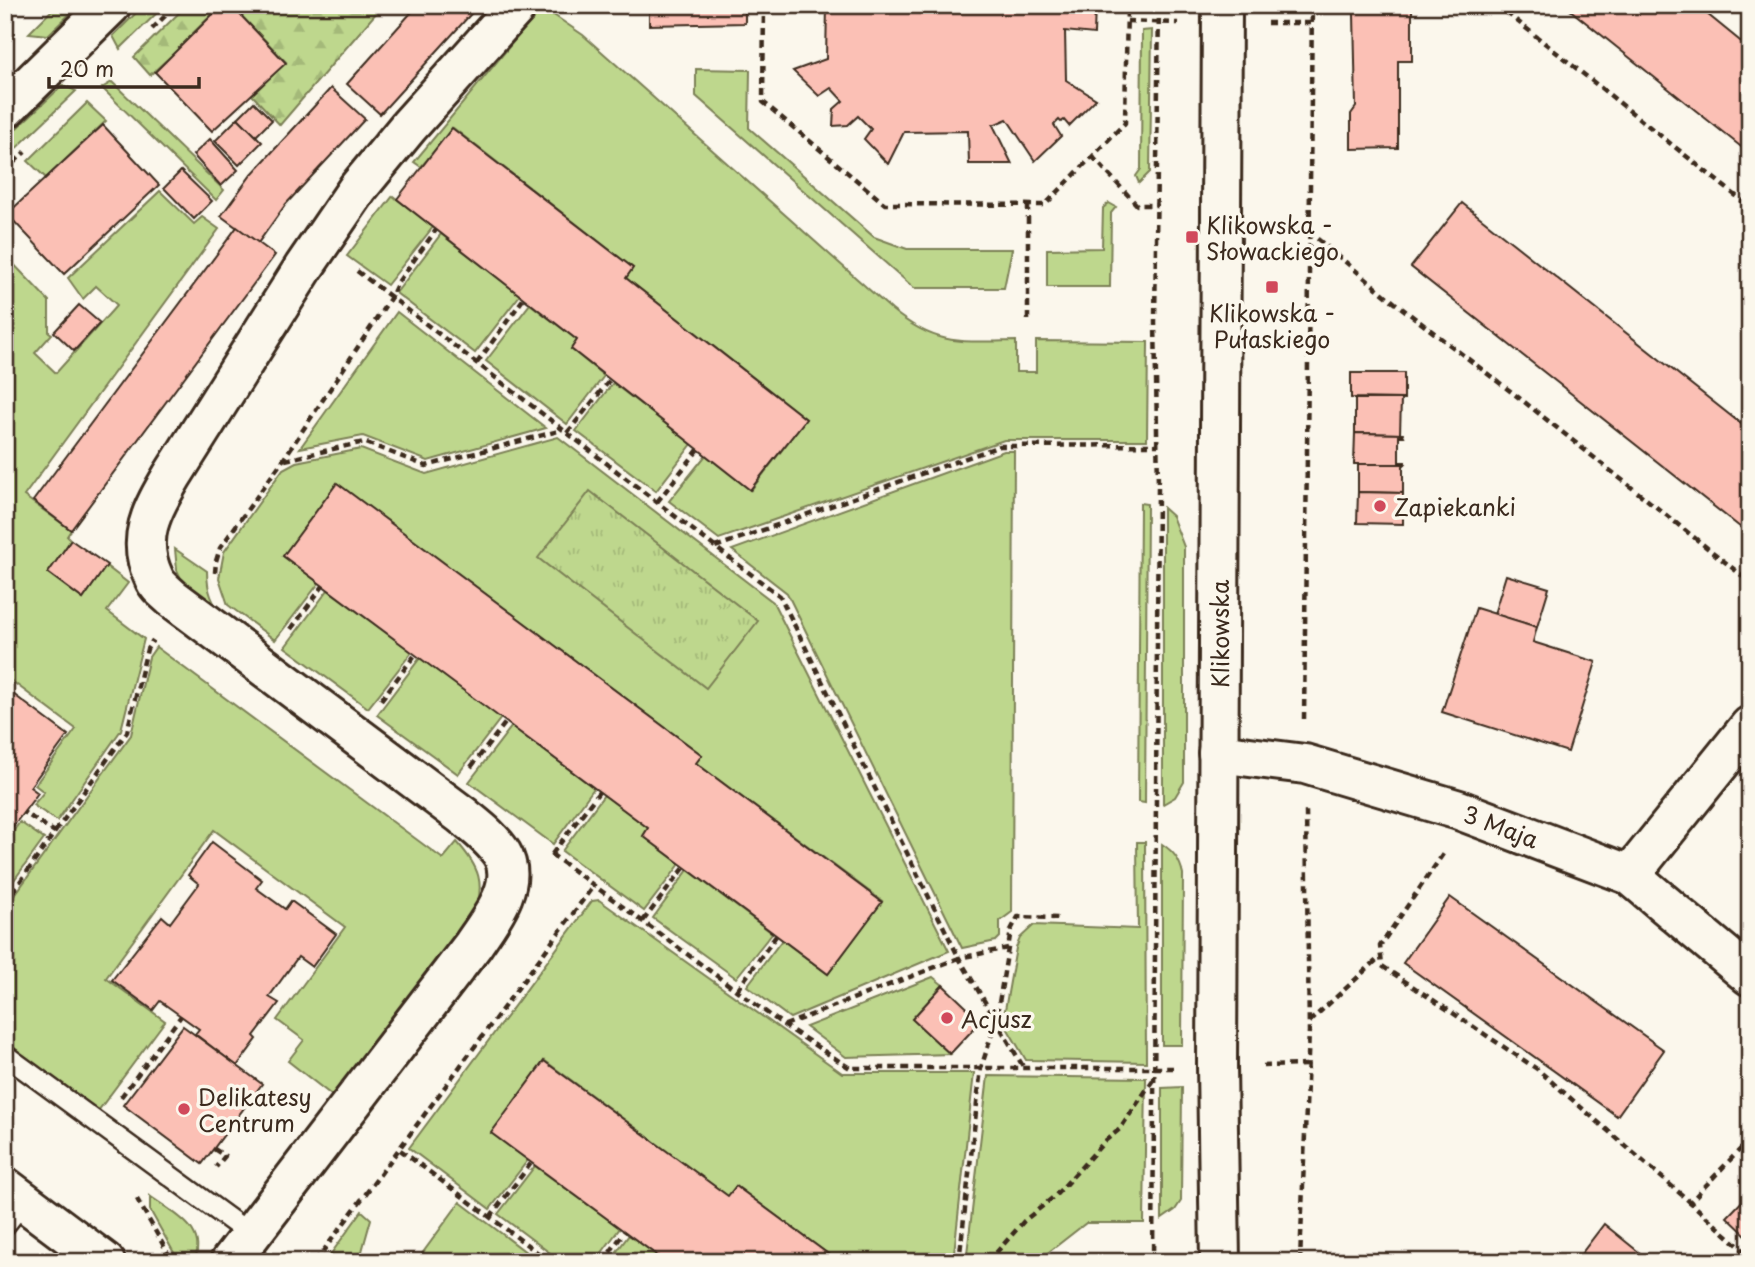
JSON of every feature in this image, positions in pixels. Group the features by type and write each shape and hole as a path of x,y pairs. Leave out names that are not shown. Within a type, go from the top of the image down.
{"street":[{"path":"5,109 111,5"},
{"name":"Klikowska","path":"1220,1262 1217,1066 1222,5"},
{"path":"240,1249 473,945 495,912 504,891 507,873 503,856 492,841 461,815 179,604 154,580 147,557 145,529 154,507 320,243 359,188 409,126 517,6"},
{"path":"1630,876 1750,726"},
{"name":"3 Maja","path":"1218,753 1306,764 1459,810 1630,876 1750,976"},
{"path":"11,1204 105,1262"}],"lane":[{"path":"5,1055 100,1125 240,1249"}],"path":[{"path":"764,5 763,102 885,204 1028,205 1045,205 1125,123 1127,5"},
{"path":"1153,1262 1158,445 1155,322 1159,5"},
{"path":"1300,1262 1308,1022 1303,656 1312,5"},
{"path":"1497,5 1750,207"},
{"path":"1092,156 1137,205 1157,205"},
{"path":"1028,205 1028,322"},
{"path":"215,579 215,561 220,548 283,460 391,297 398,282 436,230"},
{"path":"1308,231 1395,303 1522,400 1750,582"},
{"path":"320,243 780,596 959,958 1024,1068"},
{"path":"477,363 524,298"},
{"path":"283,460 364,442 426,466 565,431 610,380"},
{"path":"715,547 1000,446 1158,445"},
{"path":"657,502 698,450"},
{"path":"284,639 323,586"},
{"path":"5,897 8,899 128,732 147,649 179,604"},
{"path":"376,707 415,655"},
{"path":"466,774 506,722"},
{"path":"552,854 598,792"},
{"path":"23,812 55,832"},
{"path":"542,846 785,1026 850,1068 1307,1065"},
{"path":"1447,849 1380,946 1382,966 1537,1069 1750,1256"},
{"path":"643,921 684,868"},
{"path":"315,1262 594,885"},
{"path":"958,1262 981,1068 996,1021 1011,930 1018,917 1059,918"},
{"path":"737,990 776,936"},
{"path":"785,1026 959,958 1008,948"},
{"path":"1308,1022 1380,956"},
{"path":"100,1125 181,1016"},
{"path":"988,1262 1024,1221 1055,1196 1105,1141 1120,1129 1155,1077"},
{"path":"1690,1202 1750,1139"},
{"path":"399,1150 550,1262"},
{"path":"490,1217 532,1163"},
{"path":"129,1192 139,1200 173,1262"},
{"path":"603,1262 625,1231"}],"green space":[{"path":"57,5 79,5 48,35 29,33"},
{"path":"144,5 165,5 120,49 113,36"},
{"path":"187,5 222,5 150,75 134,57"},
{"path":"231,5 383,5 280,125 252,95 286,62"},
{"path":"539,5 583,35 892,310 922,330 936,336 964,341 1016,341 1016,372 1036,372 1036,341 1148,342 1147,440 1004,440 719,539 669,501 706,455 751,490 806,419 626,278 633,268 453,128 421,167 414,162 528,24"},
{"path":"1152,30 1150,172 1139,183 1136,176 1141,169 1142,31"},
{"path":"696,69 750,70 749,128 874,237 907,249 1012,249 1004,288 914,288 696,96"},
{"path":"112,82 224,190 216,200 102,88"},
{"path":"63,85 76,91 5,159 5,139"},
{"path":"87,103 106,121 46,178 28,161"},
{"path":"160,191 194,224 202,217 219,229 24,496 71,530 67,536 71,540 48,573 83,599 106,566 128,583 107,611 144,639 121,730 57,821 33,805 44,792 35,785 76,729 5,676 5,255 49,301 49,332 52,334 35,353 56,373 117,305 96,286 83,299 68,278"},
{"path":"393,196 433,227 387,285 347,256"},
{"path":"1109,203 1116,207 1111,213 1110,287 1047,287 1047,249 1102,248 1103,208"},
{"path":"441,234 520,295 475,353 396,293"},
{"path":"530,304 577,340 571,349 604,376 567,424 486,361"},
{"path":"397,312 546,428 428,461 363,436 300,448"},
{"path":"613,383 692,444 656,491 576,431"},
{"path":"558,437 773,602 949,951 790,1018 747,986 782,940 828,974 882,901 696,763 702,755 337,484 283,556 319,583 275,640 228,605 219,578 224,552 283,469 296,462 361,449 426,474"},
{"path":"1004,451 1014,451 1012,912 1000,921 1000,937 996,941 962,948 787,593 732,550"},
{"path":"590,491 758,621 706,688 538,558"},
{"path":"1140,503 1147,504 1145,803 1138,802"},
{"path":"1163,508 1172,516 1184,547 1184,782 1175,797 1163,804"},
{"path":"175,549 207,571 211,596 225,619 183,583 177,570"},
{"path":"328,590 412,652 368,708 285,647"},
{"path":"156,647 443,859 457,842 475,868 480,894 474,916 339,1101 288,1061 304,1040 277,1020 345,927 214,830 106,978 165,1021 98,1111 5,1043 5,903 8,904 131,735 149,657"},
{"path":"420,658 501,718 458,774 377,715"},
{"path":"512,726 594,788 553,844 469,782"},
{"path":"604,795 648,828 643,836 680,864 644,911 562,851"},
{"path":"20,822 44,839 6,891 5,842"},
{"path":"1137,842 1145,842 1146,1062 1026,1060 1003,1021 1020,938 1034,925 1138,929"},
{"path":"1162,844 1176,857 1183,874 1182,1045 1162,1045"},
{"path":"688,870 772,933 736,978 653,918"},
{"path":"599,900 842,1073 974,1073 953,1262 839,1262 736,1186 728,1196 545,1061 492,1133 528,1160 490,1209 409,1148 592,901"},
{"path":"933,977 943,985 912,1019 950,1054 846,1057 806,1027"},
{"path":"988,1076 1146,1078 1144,1223 1086,1223 1036,1262 966,1262"},
{"path":"1182,1087 1181,1201 1175,1210 1162,1219 1162,1088"},
{"path":"535,1166 620,1228 595,1262 562,1262 498,1214"},
{"path":"150,1196 192,1229 197,1248 195,1259 187,1262 178,1260 150,1210"},
{"path":"460,1202 539,1262 416,1262"},
{"path":"362,1211 371,1219 359,1262 325,1262"},
{"path":"629,1235 666,1262 609,1262"}],"building":[{"path":"222,5 231,5 286,63 212,131 155,72"},
{"path":"418,5 479,5 380,114 347,84"},
{"path":"649,5 745,5 745,23 649,25"},
{"path":"827,5 1095,5 1094,34 1065,31 1066,80 1096,99 1069,126 1064,120 1059,120 1054,125 1061,136 1035,161 1007,119 993,125 1012,164 969,164 968,131 904,132 888,164 864,139 871,129 858,116 848,125 833,126 834,109 843,101 831,88 819,96 793,71 826,59"},
{"path":"1349,5 1412,5 1412,61 1398,61 1398,148 1351,149 1351,114 1356,107 1354,14"},
{"path":"1564,5 1696,5 1750,49 1750,154"},
{"path":"331,88 365,119 286,204 258,243 221,216 251,175"},
{"path":"254,102 272,120 256,136 238,118"},
{"path":"238,118 262,142 239,165 215,141"},
{"path":"103,125 159,185 64,274 7,214"},
{"path":"452,128 633,268 626,278 806,419 750,490 571,349 577,340 397,199"},
{"path":"210,139 238,170 221,186 193,155"},
{"path":"181,171 212,201 194,219 164,188"},
{"path":"1462,203 1750,431 1750,535 1411,267"},
{"path":"237,227 275,255 71,530 33,501"},
{"path":"79,305 100,323 74,351 54,332"},
{"path":"1351,373 1404,373 1404,399 1351,398"},
{"path":"1355,399 1401,399 1400,434 1355,433"},
{"path":"1355,433 1403,434 1404,436 1399,436 1399,462 1405,464 1354,464"},
{"path":"1358,464 1405,464 1403,493 1358,492"},
{"path":"337,483 702,755 696,763 882,902 828,974 643,836 648,828 283,556"},
{"name":"Zapiekanki","path":"1358,492 1403,493 1403,524 1357,523"},
{"path":"71,540 107,565 83,599 48,573"},
{"path":"1506,575 1549,588 1537,627 1494,614"},
{"path":"1476,608 1537,627 1533,642 1596,662 1568,752 1442,712"},
{"path":"5,688 68,735 30,787 38,793 5,837"},
{"path":"212,842 262,880 256,888 285,909 291,901 336,934 312,967 298,957 269,997 279,1003 254,1036 257,1039 237,1066 195,1034 199,1029 160,1001 153,1010 112,980 162,916 170,923 199,884 188,875"},
{"path":"1450,897 1664,1050 1617,1116 1403,963"},
{"path":"943,985 981,1021 950,1054 912,1019"},
{"path":"183,1026 262,1084 202,1164 123,1105"},
{"path":"544,1061 728,1196 736,1186 839,1262 689,1262 685,1259 682,1262 666,1262 491,1133"},
{"path":"1750,1193 1750,1239 1727,1217"},
{"path":"1604,1224 1651,1262 1575,1262"}],"place":[{"name":"Klikowska - Słowackiego","path":"1192,237"},
{"name":"Klikowska - Pułaskiego","path":"1272,287"},
{"name":"Zapiekanki","path":"1380,506"},
{"name":"Acjusz","path":"947,1018"},
{"name":"Delikatesy Centrum","path":"184,1109"}]}
